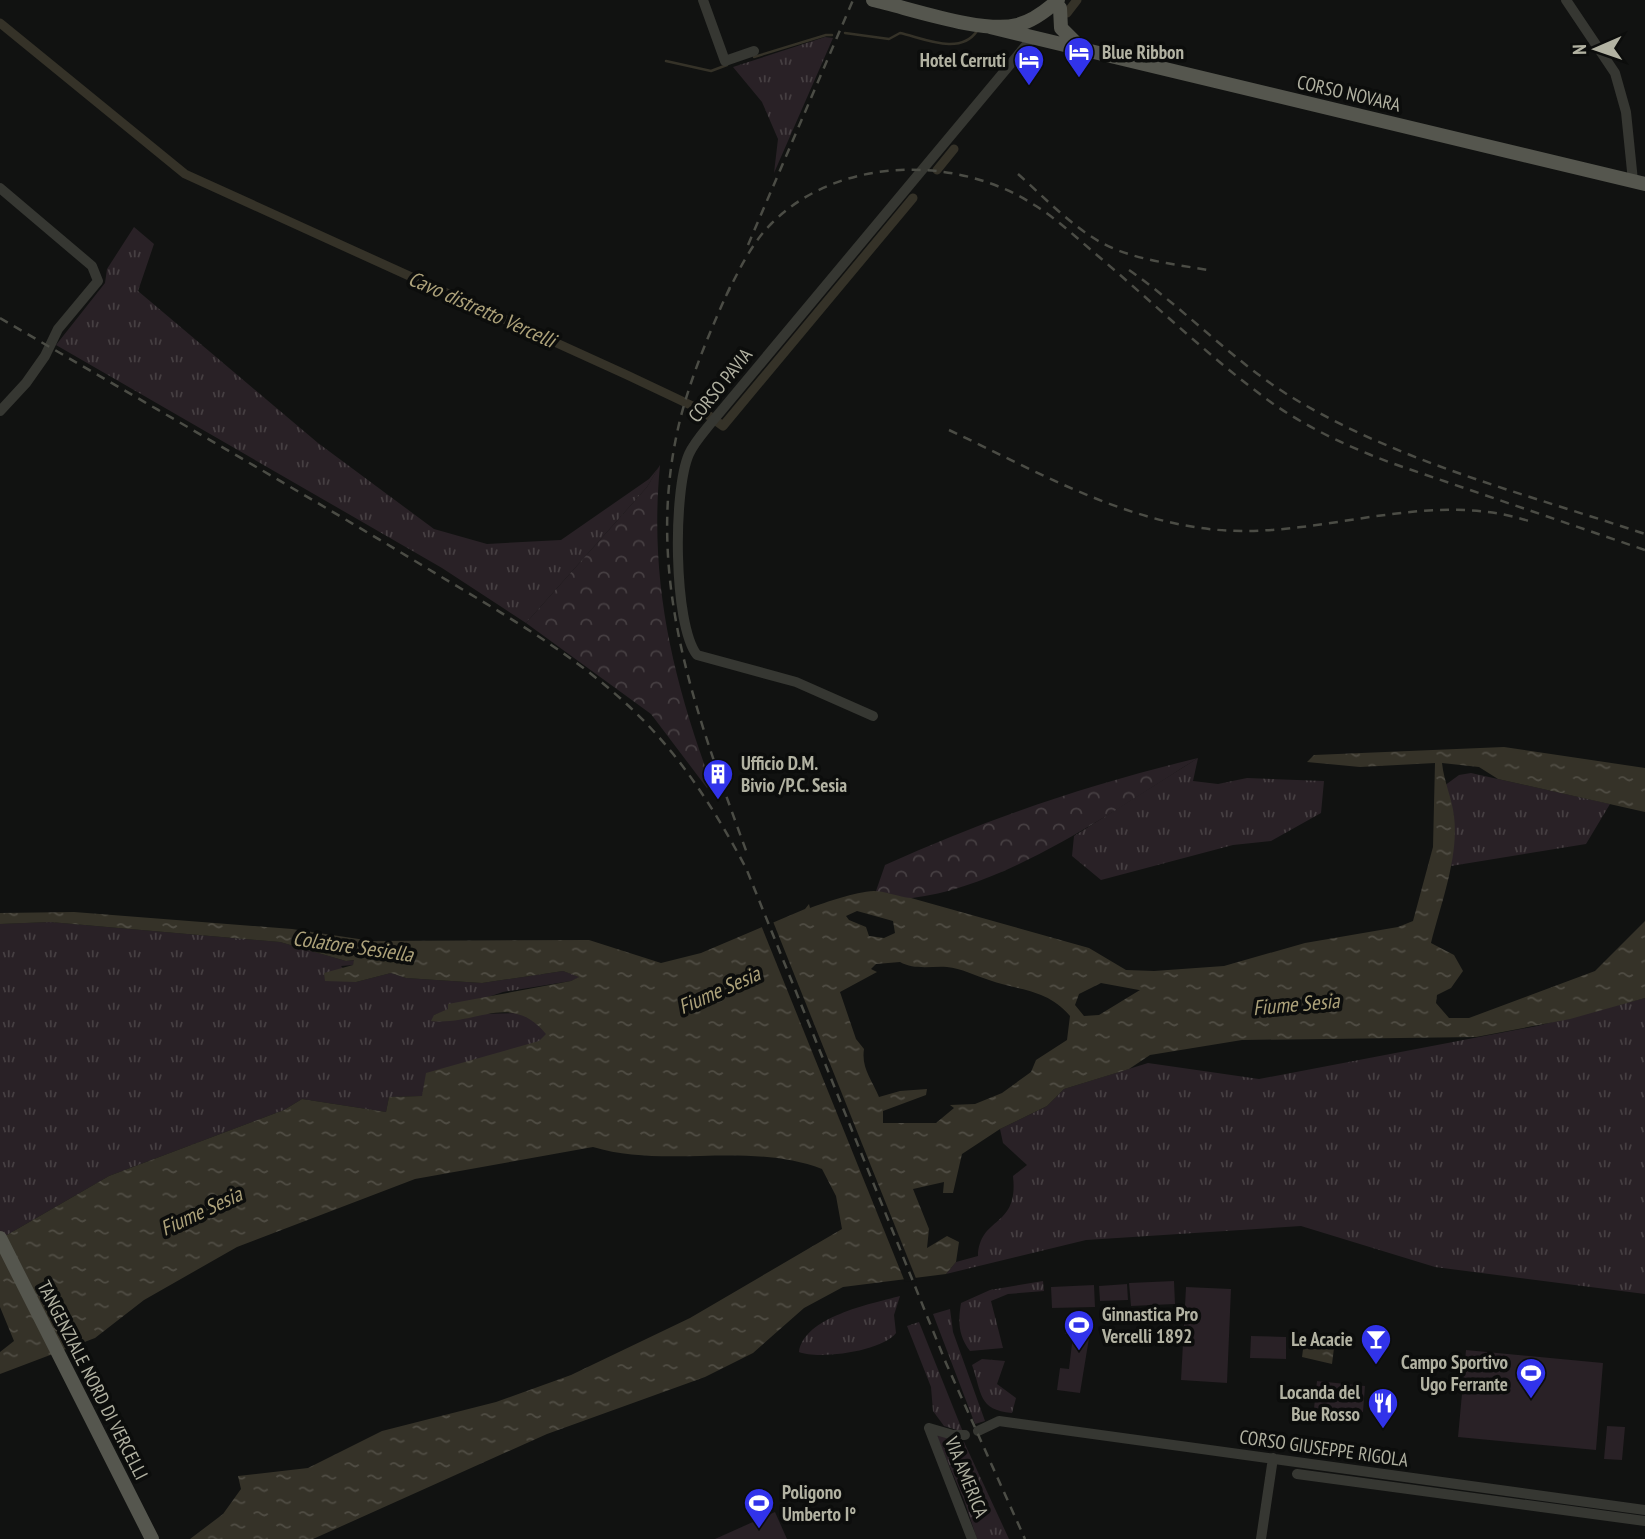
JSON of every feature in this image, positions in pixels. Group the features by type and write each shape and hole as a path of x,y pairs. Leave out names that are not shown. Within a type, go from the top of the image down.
{"main road":[{"name":"CORSO NOVARA","path":"873,0 1639,182"},
{"path":"990,27 1015,26 1057,5"},
{"path":"1039,39 1057,5"},
{"path":"1057,5 1061,28 1067,37 1083,49"},
{"name":"TANGENZIALE NORD DI VERCELLI","path":"0,1238 152,1539"}],"street":[{"path":"703,0 725,61 754,51"},
{"path":"1566,0 1615,73 1626,112 1639,182"},
{"name":"CORSO PAVIA","path":"873,716 796,682 710,661 697,655 692,649 682,620 680,597 681,508 689,454 714,420 1039,39"},
{"path":"0,188 92,266 98,281 58,329 45,356 26,383 0,411"},
{"name":"CORSO GIUSEPPE RIGOLA","path":"978,1431 999,1421 1645,1510"},
{"name":"VIA AMERICA","path":"965,1435 953,1436 929,1428 972,1539"},
{"path":"1261,1539 1273,1458"},
{"path":"1297,1474 1645,1521"}],"green space":[{"path":"825,37 833,38 774,173 778,139 762,102 733,67"},
{"path":"134,227 154,244 138,291 318,443 434,529 487,544 561,540 649,479 659,467 647,487 526,623 442,568 56,345 105,283 107,269"},
{"path":"660,465 657,507 661,588 675,666 711,783 707,788 651,714 526,623 647,487"},
{"path":"1198,758 1193,781 1218,784 1247,778 1324,781 1321,813 1271,841 1233,845 1101,880 1072,856 1074,836"},
{"path":"1198,758 1061,843 986,879 948,891 912,898 876,891 885,865 923,848 1039,804"},
{"path":"1471,773 1610,804 1586,844 1451,866 1454,816 1444,786 1459,775"},
{"path":"50,922 280,942 346,961 355,960 353,965 341,966 356,982 391,973 406,978 482,983 563,971 580,977 571,981 503,992 434,1015 521,1013 536,1021 547,1034 540,1041 422,1096 389,1097 386,1112 302,1099 284,1110 109,1176 0,1239 0,924"},
{"path":"1645,998 1645,1294 1435,1267 1301,1226 1086,1240 946,1274 956,1262 978,1256 985,1234 1010,1205 1013,1176 1027,1165 1003,1143 1000,1129 1047,1106 1064,1089 1148,1063 1259,1079 1537,1026"},
{"path":"1043,1281 1044,1291 1008,1294 991,1301 1003,1348 970,1351 960,1328 961,1303 990,1290"},
{"path":"1174,1281 1175,1304 1131,1306 1129,1283"},
{"path":"1127,1284 1128,1300 1100,1301 1099,1286"},
{"path":"1094,1285 1095,1307 1052,1308 1051,1287"},
{"path":"1186,1287 1231,1289 1227,1383 1181,1380"},
{"path":"900,1296 894,1315 896,1333 889,1339 878,1345 850,1352 821,1355 799,1352 804,1340 825,1321 856,1308"},
{"path":"950,1309 953,1332 985,1421 975,1424 933,1314"},
{"path":"919,1322 963,1432 944,1426 933,1411 931,1387 907,1326"},
{"name":"Ginnastica Pro Vercelli 1892","path":"1066,1328 1090,1332 1080,1393 1057,1390 1060,1368 1069,1369 1073,1335 1065,1334"},
{"path":"1251,1336 1286,1337 1286,1359 1250,1358"},
{"name":"Campo Sportivo Ugo Ferrante","path":"1466,1350 1603,1363 1596,1450 1458,1437"},
{"path":"982,1359 1005,1361 997,1384 1016,1398 1012,1413 993,1408 983,1398 972,1365"},
{"path":"1317,1381 1365,1386 1363,1412 1314,1408"},
{"path":"1607,1426 1625,1427 1622,1460 1604,1459"},
{"path":"935,1433 964,1442 1009,1539 977,1539 964,1500"},
{"name":"Poligono Umberto I°","path":"775,1512 787,1539 715,1539"}],"water":[{"path":"1504,747 1645,768 1645,812 1498,779 1479,767 1442,763 1452,803 1455,832 1448,880 1431,943 1454,955 1463,971 1451,988 1437,995 1436,1003 1449,1018 1469,1018 1595,971 1645,921 1645,998 1570,1019 1476,1037 1242,1040 1150,1055 1129,1069 1064,1089 1047,1106 1000,1129 962,1154 953,1193 943,1193 944,1182 913,1189 929,1229 927,1248 947,1236 959,1242 956,1262 946,1274 843,1287 804,1308 753,1353 705,1377 547,1434 313,1539 190,1539 223,1514 241,1489 238,1476 308,1468 382,1431 496,1402 571,1375 690,1318 842,1229 836,1196 822,1169 766,1157 649,1156 593,1147 415,1179 237,1247 144,1300 95,1338 0,1374 0,1352 14,1341 0,1307 0,1239 109,1176 284,1110 302,1099 386,1112 389,1097 422,1096 426,1073 539,1041 546,1034 533,1021 506,1012 431,1021 434,1015 448,1009 448,1004 571,981 579,977 563,971 482,983 406,978 391,973 356,982 325,981 324,973 353,965 354,960 346,961 280,942 50,922 0,924 0,913 74,912 292,929 372,941 589,940 661,963 701,953 805,909 809,904 810,908 849,895 874,891 911,898 1089,948 1126,970 1154,971 1224,966 1305,943 1398,927 1413,921 1433,847 1435,763 1360,767 1307,762 1314,755","holes":["857,911 893,921 895,933 884,938 869,936 866,927 846,916","900,962 917,967 952,968 1033,992 1052,1001 1070,1016 1067,1040 1036,1060 1031,1072 1002,1093 975,1104 950,1105 954,1108 936,1123 883,1123 883,1111 926,1095 927,1089 900,1091 879,1097 868,1074 864,1049 856,1039 840,992 877,972 871,969 876,964","1101,983 1140,990 1099,1015 1084,1016 1075,1005 1079,994"]},
{"path":"1304,1342 1334,1348 1332,1364 1302,1357"}],"pier":[{"path":"772,919 917,1281 905,1282 761,925"}],"waterway":[{"name":"Cavo distretto Vercelli","path":"1067,13 1077,0"},
{"name":"Cavo distretto Vercelli","path":"0,23 185,174 627,375 701,410 723,426 913,198"},
{"path":"845,33 889,39 900,33 951,44 961,43 977,31"},
{"path":"754,57 832,35"},
{"path":"666,61 711,71 727,65"},
{"name":"Cavo distretto Vercelli","path":"937,170 954,149"}],"railway":[{"path":"748,245 853,0"},
{"path":"726,296 751,249 771,224 798,202 830,185 863,175 899,170 935,171 971,177 1005,189 1052,217 1227,368 1272,403 1302,422 1383,460 1645,550"},
{"path":"1018,174 1069,220 1102,243 1142,258 1213,271"},
{"path":"1129,270 1272,384 1334,421 1420,459 1645,534"},
{"path":"730,287 703,350 681,416 670,474 667,530 671,586 693,694 748,856"},
{"path":"0,318 533,633 613,692 654,731 684,768 746,868 946,1363 1025,1539"},
{"path":"949,430 1091,497 1166,521 1204,528 1243,531 1280,529 1388,514 1460,510 1496,513 1532,522"}],"place":[{"name":"Blue Ribbon","path":"1079,79"},
{"name":"Hotel Cerruti","path":"1029,87"},
{"name":"Ufficio D.M. Bivio /P.C. Sesia","path":"718,801"},
{"name":"Ginnastica Pro Vercelli 1892","path":"1079,1352"},
{"name":"Le Acacie","path":"1376,1366"},
{"name":"Campo Sportivo Ugo Ferrante","path":"1531,1400"},
{"name":"Locanda del Bue Rosso","path":"1383,1430"},
{"name":"Poligono Umberto I°","path":"759,1530"}],"water label":[{"name":"Colatore Sesiella","path":"353,946"},
{"name":"Fiume Sesia","path":"719,990"},
{"name":"Fiume Sesia","path":"1296,1004"},
{"name":"Fiume Sesia","path":"201,1211"}]}
